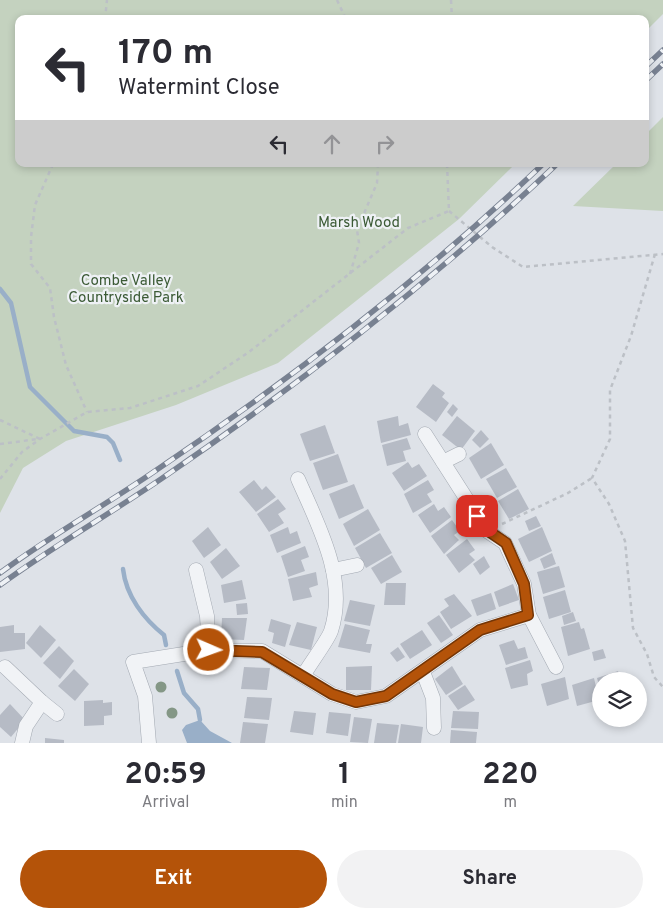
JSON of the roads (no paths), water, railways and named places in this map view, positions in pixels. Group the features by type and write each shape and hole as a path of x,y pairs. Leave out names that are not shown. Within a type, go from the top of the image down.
{"street":[{"path":"426,434 487,530 506,543 524,584 528,615 556,667"},
{"path":"443,462 459,454"},
{"path":"298,479 319,527 333,570 337,602 331,632 302,676"},
{"path":"333,570 357,564"},
{"path":"196,570 207,616 209,650"},
{"path":"149,743 144,696 133,662 209,650 262,652 332,694 356,702 386,696 480,630 528,615"},
{"path":"5,667 57,714"},
{"path":"422,672 433,698 434,728"},
{"path":"22,743 26,726 42,702"}],"water":[{"path":"200,720 210,731 232,743 187,743 182,730 186,725"}],"waterway":[{"path":"0,289 11,303 30,387 74,431 107,437 113,443 120,460"},
{"path":"123,569 132,598 143,614 164,635 166,645"},
{"path":"177,671 184,693 198,709 200,720"}],"railway":[{"path":"649,63 663,50"},
{"path":"649,77 663,64"},
{"path":"0,573 38,546 155,471 306,363 404,287 498,206 540,167"},
{"path":"0,585 161,479 315,368 415,289 511,207 554,167"}],"park label":[{"name":"Marsh Wood","path":"359,223"},
{"name":"Combe Valley Countryside Park","path":"126,290"}]}
